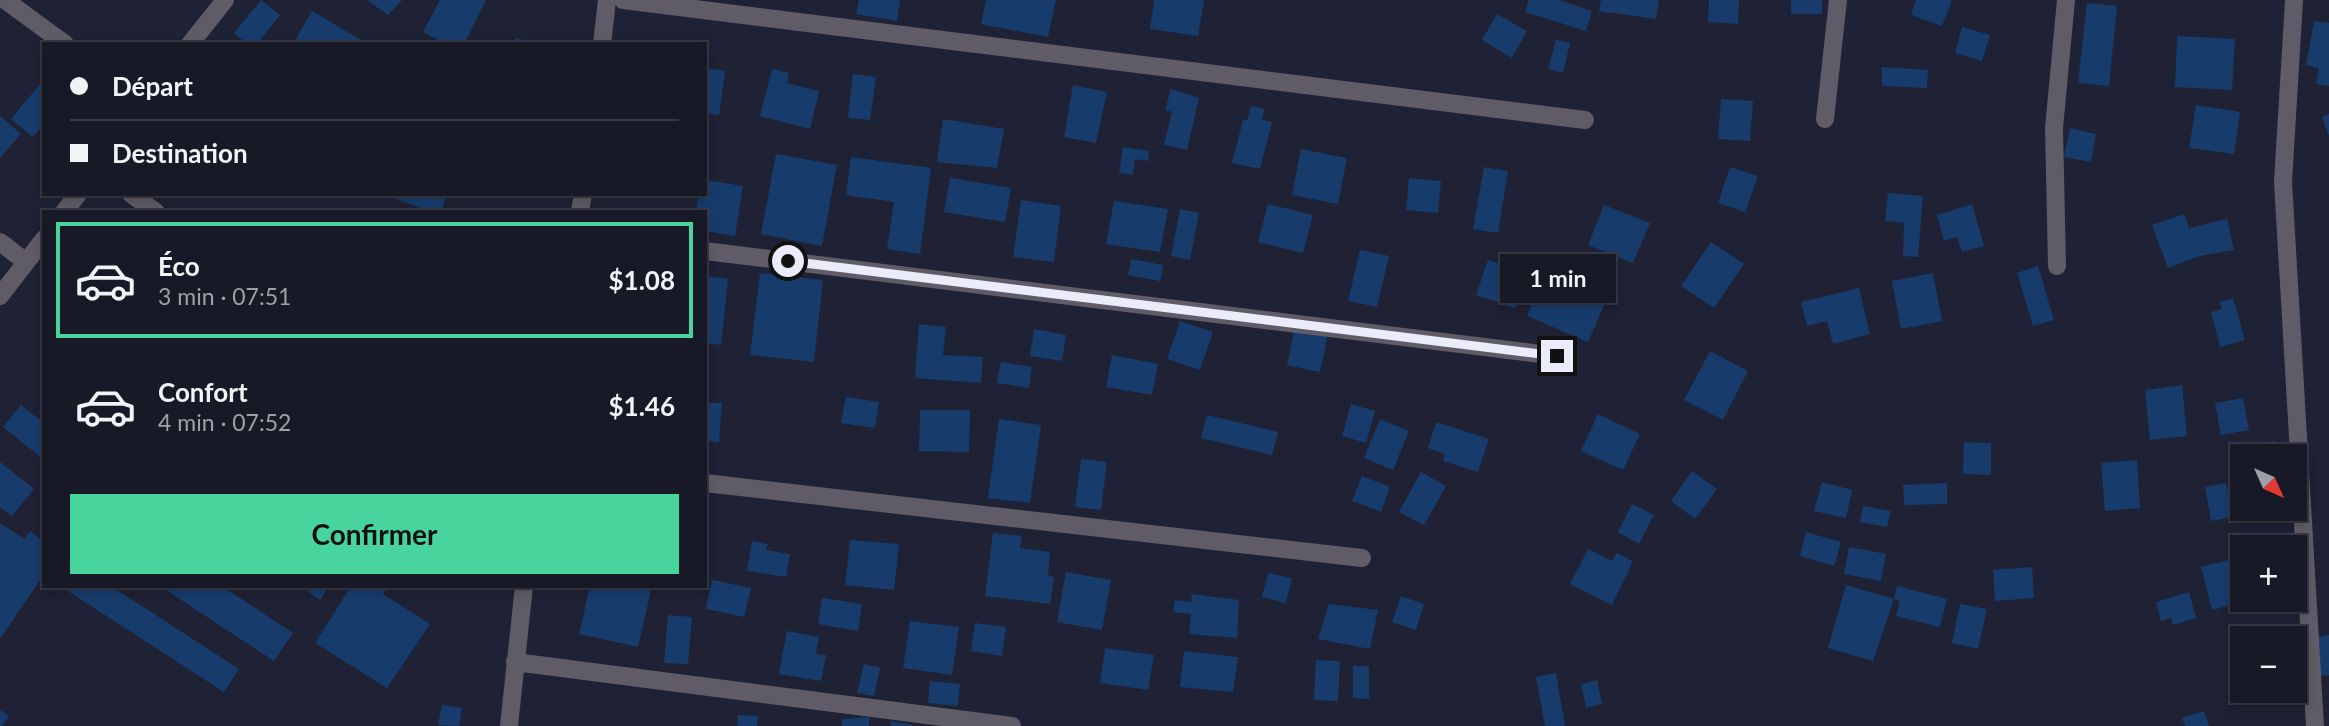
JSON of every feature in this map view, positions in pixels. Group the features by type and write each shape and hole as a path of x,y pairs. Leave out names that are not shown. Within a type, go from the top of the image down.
{"street":[{"path":"5,0 62,42"},
{"path":"192,42 225,0"},
{"path":"602,42 607,0"},
{"path":"623,0 1585,120"},
{"path":"1825,119 1838,0"},
{"path":"2057,266 2054,128 2066,0"},
{"path":"2294,0 2283,182 2315,726"},
{"path":"66,210 76,196"},
{"path":"134,196 153,210"},
{"path":"0,242 26,262"},
{"path":"0,296 42,242"},
{"path":"707,251 1557,356"},
{"path":"707,483 1362,558"},
{"path":"509,726 524,588"},
{"path":"515,662 1012,726"}],"building":[{"path":"261,0 280,15 259,42 245,42 234,33"},
{"path":"367,0 402,0 388,15"},
{"path":"440,0 486,0 465,42 442,42 423,32"},
{"path":"859,0 900,0 897,21 856,14"},
{"path":"986,0 1056,0 1048,37 981,24"},
{"path":"1154,0 1204,0 1198,36 1150,29"},
{"path":"1529,0 1559,0 1592,11 1586,31 1525,12"},
{"path":"1601,0 1659,0 1656,19 1599,11"},
{"path":"1709,0 1739,0 1738,24 1708,22"},
{"path":"1791,0 1822,0 1822,14 1791,14"},
{"path":"1916,0 1952,0 1942,26 1911,15"},
{"path":"2087,3 2117,6 2109,86 2078,83"},
{"path":"312,11 363,41 363,42 294,42"},
{"path":"1497,14 1527,31 1512,58 1482,40"},
{"path":"2314,21 2329,23 2329,86 2316,84 2319,68 2306,65"},
{"path":"1962,27 1990,35 1982,61 1955,53"},
{"path":"2177,36 2235,39 2232,90 2175,87"},
{"path":"515,38 531,42 514,42"},
{"path":"1556,40 1570,43 1563,73 1548,69"},
{"path":"1882,67 1928,70 1927,88 1882,86"},
{"path":"707,68 725,71 719,115 707,113"},
{"path":"772,69 789,73 787,83 819,91 810,129 760,116"},
{"path":"853,74 876,77 870,120 848,118"},
{"path":"40,84 42,86 42,126 33,137 11,119"},
{"path":"1073,85 1107,92 1096,143 1064,137"},
{"path":"1171,89 1199,98 1187,150 1164,145 1172,112 1165,110"},
{"path":"1721,99 1753,101 1750,141 1718,139"},
{"path":"2196,105 2240,112 2234,154 2189,148"},
{"path":"1251,106 1264,109 1262,120 1272,122 1260,169 1232,163 1243,120 1247,120"},
{"path":"2329,114 2329,136 2322,117"},
{"path":"0,116 21,134 0,158"},
{"path":"943,119 1004,129 997,168 937,162"},
{"path":"2070,128 2096,134 2091,162 2064,157"},
{"path":"1123,147 1149,151 1148,161 1135,159 1133,175 1119,173"},
{"path":"1301,149 1347,158 1338,204 1292,195"},
{"path":"776,154 837,165 822,246 761,234"},
{"path":"851,157 931,168 920,254 887,249 894,202 846,195"},
{"path":"1484,167 1508,171 1498,233 1473,229"},
{"path":"1730,167 1758,176 1745,212 1718,203"},
{"path":"950,178 1011,188 1005,222 944,212"},
{"path":"1409,178 1441,181 1438,213 1406,210"},
{"path":"707,180 743,186 735,236 707,231 707,210 696,210 698,196 707,196"},
{"path":"1888,193 1923,196 1918,257 1903,256 1904,223 1885,221"},
{"path":"388,196 446,196 442,210 426,210"},
{"path":"1021,200 1061,206 1054,262 1013,257"},
{"path":"1114,201 1168,209 1160,252 1106,244"},
{"path":"1268,204 1313,215 1303,253 1258,242"},
{"path":"1972,204 1984,246 1962,252 1957,237 1944,241 1937,215"},
{"path":"1604,205 1650,223 1633,263 1588,245"},
{"path":"1180,209 1199,213 1190,260 1171,256"},
{"path":"2184,214 2189,228 2227,219 2234,250 2200,256 2168,268 2152,225"},
{"path":"1711,242 1744,264 1714,308 1681,286"},
{"path":"1360,250 1389,256 1377,307 1348,301"},
{"path":"1131,259 1163,265 1160,281 1128,275"},
{"path":"1488,260 1526,272 1515,308 1476,295"},
{"path":"2038,266 2054,320 2033,326 2017,273"},
{"path":"760,273 823,280 814,362 750,355"},
{"path":"1545,273 1607,299 1588,342 1527,316"},
{"path":"1933,273 1942,321 1901,329 1892,281"},
{"path":"707,276 728,279 721,345 707,343"},
{"path":"1859,288 1870,334 1833,344 1827,321 1807,326 1801,302"},
{"path":"2233,298 2245,340 2220,347 2211,312 2222,309 2220,302"},
{"path":"1180,321 1213,332 1200,370 1167,359"},
{"path":"919,324 946,327 943,355 983,357 981,383 915,378"},
{"path":"1295,327 1328,334 1320,372 1287,365"},
{"path":"1034,329 1066,335 1062,361 1030,356"},
{"path":"1710,351 1748,371 1723,420 1684,400"},
{"path":"1112,355 1158,364 1152,395 1106,387"},
{"path":"1001,362 1032,367 1029,388 997,383"},
{"path":"2182,385 2187,436 2150,440 2145,390"},
{"path":"846,397 879,402 875,428 841,423"},
{"path":"2243,398 2249,430 2221,435 2215,403"},
{"path":"707,403 722,403 719,442 707,441"},
{"path":"1351,404 1375,411 1366,443 1342,436"},
{"path":"21,405 42,421 42,458 3,427"},
{"path":"920,410 970,410 969,452 919,451"},
{"path":"1598,414 1640,434 1623,470 1581,451"},
{"path":"1207,415 1278,432 1272,455 1201,438"},
{"path":"999,419 1041,425 1030,503 988,498"},
{"path":"1380,419 1409,431 1393,470 1364,458"},
{"path":"1436,422 1489,439 1478,472 1443,461 1445,454 1428,448"},
{"path":"2276,441 2276,444 2235,444"},
{"path":"1964,442 1991,443 1991,475 1963,474"},
{"path":"1081,459 1107,462 1101,510 1075,507"},
{"path":"2137,460 2140,508 2105,511 2101,463"},
{"path":"0,462 34,489 12,516 0,507"},
{"path":"1692,471 1717,489 1695,519 1671,501"},
{"path":"1421,472 1446,486 1424,525 1399,512"},
{"path":"1362,476 1390,487 1381,512 1352,501"},
{"path":"1822,482 1852,490 1846,518 1814,511"},
{"path":"1947,483 1947,504 1904,505 1903,485"},
{"path":"2226,483 2230,498 2230,517 2211,521 2205,487"},
{"path":"1632,504 1654,515 1639,544 1618,532"},
{"path":"1863,506 1891,511 1887,527 1860,522"},
{"path":"0,523 24,539 30,531 42,540 42,577 0,639"},
{"path":"1806,532 1841,542 1834,566 1800,556"},
{"path":"993,533 1022,536 1020,548 1050,552 1048,576 1054,577 1050,604 985,596"},
{"path":"850,540 899,544 894,590 845,585"},
{"path":"752,541 768,544 766,550 790,554 786,577 747,571"},
{"path":"1849,547 1886,554 1881,581 1844,574"},
{"path":"1588,549 1612,561 1617,553 1633,561 1612,605 1570,584"},
{"path":"2230,560 2230,605 2212,610 2201,567"},
{"path":"2032,567 2034,598 1995,601 1993,570"},
{"path":"1066,572 1111,580 1102,630 1057,622"},
{"path":"1268,573 1292,578 1286,603 1262,597"},
{"path":"712,580 751,588 744,617 706,609"},
{"path":"1846,585 1894,599 1873,661 1828,648"},
{"path":"1897,586 1947,599 1940,627 1896,616 1900,601 1894,599"},
{"path":"63,588 114,588 239,669 224,692"},
{"path":"163,588 225,588 293,633 274,661"},
{"path":"303,588 328,588 320,600"},
{"path":"350,588 388,588 383,594 430,624 387,688 315,643"},
{"path":"590,588 652,588 638,647 579,634"},
{"path":"2189,592 2196,618 2173,625 2171,618 2161,621 2156,602"},
{"path":"1192,594 1239,600 1237,638 1189,634 1191,614 1173,612 1175,600 1191,602"},
{"path":"1401,596 1424,604 1416,630 1392,622"},
{"path":"822,598 862,604 858,631 818,624"},
{"path":"1329,604 1378,610 1370,649 1318,639"},
{"path":"1960,604 1987,609 1978,649 1952,643"},
{"path":"668,615 692,617 688,664 664,663"},
{"path":"910,621 959,627 952,675 903,668"},
{"path":"975,623 1006,627 1002,656 971,651"},
{"path":"787,631 819,637 816,654 826,655 821,681 779,674"},
{"path":"2329,635 2329,675 2319,676 2314,637"},
{"path":"1105,648 1154,655 1148,690 1100,683"},
{"path":"1184,651 1238,657 1233,692 1180,687"},
{"path":"1316,660 1340,661 1338,701 1314,700"},
{"path":"864,664 880,668 874,696 857,693"},
{"path":"1353,666 1369,666 1369,699 1353,698"},
{"path":"1556,673 1565,726 1545,726 1536,677"},
{"path":"1597,680 1602,704 1586,708 1581,684"},
{"path":"930,681 960,684 958,706 928,703"},
{"path":"442,705 462,708 459,726 438,725"},
{"path":"0,710 9,716 2,726 0,726"},
{"path":"2204,711 2209,726 2185,726 2182,718"},
{"path":"738,715 758,716 757,726 737,726"},
{"path":"869,717 869,726 842,726 842,719"},
{"path":"891,721 912,725 912,726 890,726"}],"route":[{"path":"788,261 1557,356"}]}
